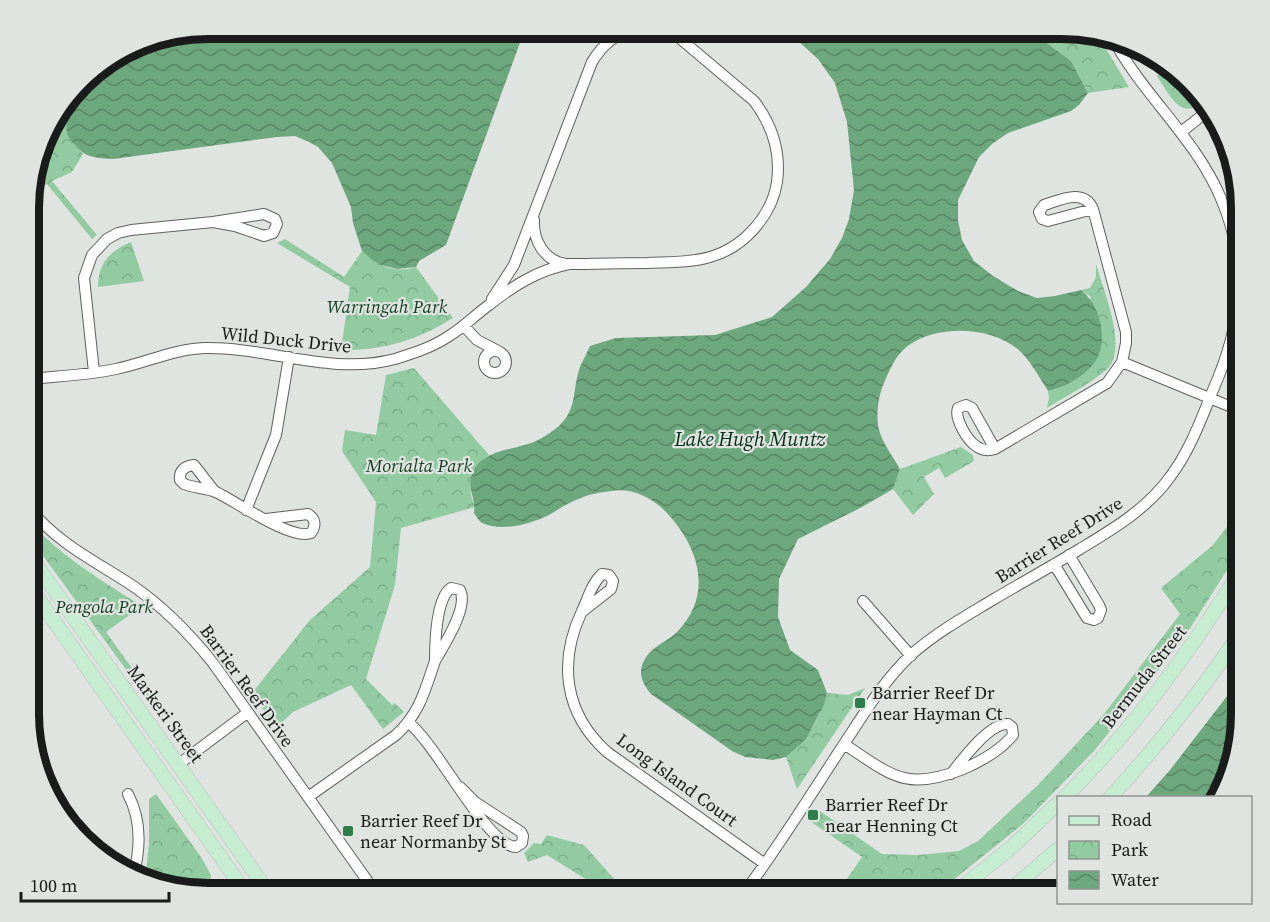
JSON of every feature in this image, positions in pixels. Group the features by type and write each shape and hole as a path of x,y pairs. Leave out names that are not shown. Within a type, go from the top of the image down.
{"main road":[{"name":"Markeri Street","path":"39,569 262,883"},
{"name":"Bermuda Street","path":"1066,796 1161,687 1205,627 1231,586"},
{"name":"Markeri Street","path":"39,600 239,883"},
{"path":"1112,796 1178,718 1231,646"},
{"path":"967,883 1013,846 1057,805"},
{"path":"1019,883 1057,851"}],"street":[{"name":"Wild Duck Drive","path":"489,304 511,271 535,215 592,62 605,43 612,39"},
{"name":"Wild Duck Drive","path":"39,378 116,370 158,356 201,348 222,348 343,364 379,362 434,345 536,273 569,264 681,262 712,257 727,250 743,239 764,216 771,201 776,189 778,172 775,139 764,114 743,91 681,39"},
{"name":"Barrier Reef Drive","path":"1119,49 1204,164 1223,203 1231,228"},
{"path":"1181,132 1203,116"},
{"path":"995,448 1107,383 1122,362 1126,332 1093,209"},
{"path":"94,372 84,278 87,266 99,246 118,233 131,230 213,222 264,214 275,219 277,224 273,232 264,236 235,226 213,222"},
{"name":"Wild Duck Drive","path":"535,215 534,230 540,246 552,259 569,264"},
{"path":"464,326 477,340 503,354 507,362 502,370 490,372 485,366 477,340"},
{"name":"Barrier Reef Drive","path":"751,883 887,681 911,656 951,625 1123,522 1159,491 1187,451 1226,359 1231,340"},
{"path":"485,366 486,357 489,354 497,352 503,354"},
{"path":"246,510 276,435 289,357"},
{"path":"1122,362 1231,407"},
{"path":"215,492 266,519"},
{"name":"Barrier Reef Drive","path":"39,519 66,544 131,585 185,629 213,663 369,883"},
{"path":"1054,564 1084,614 1090,620 1098,618 1101,610 1099,605 1069,555"},
{"path":"308,797 396,735 409,723 418,709 435,661 453,629 463,595 456,588 447,591 438,619 435,661"},
{"path":"863,601 911,656"},
{"name":"Long Island Court","path":"583,611 577,620 569,648 568,676 575,706 588,732 607,752 765,864"},
{"path":"178,764 247,713"},
{"path":"409,723 426,740 492,832 509,846 516,847 522,843 521,832 475,802 460,787"},
{"path":"844,744 901,778 923,781 951,774 987,758 1013,735 1012,727 1004,723 999,725 971,749 951,774"},
{"path":"128,794 139,823 138,853 135,866"}],"green space":[{"path":"1052,39 1073,39 1103,44 1129,87 1088,93 1071,61 1047,43"},
{"path":"1163,73 1165,74 1182,88 1196,106 1187,109 1181,107 1170,97 1157,76"},
{"path":"90,86 68,136 83,154 72,172 52,181 97,235 92,239 47,184 40,188 52,143 74,105"},
{"name":"Warringah Park","path":"285,239 344,277 362,251 387,267 409,269 416,267 453,318 399,343 371,349 341,350 350,287 277,243"},
{"path":"131,242 144,281 98,287 100,271 107,259 117,249"},
{"path":"1096,264 1115,331 1114,357 1109,367 1096,378 1047,408 1048,391 1057,389 1091,297 1081,290 1090,288 1096,277"},
{"name":"Morialta Park","path":"414,368 489,455 478,465 472,478 471,492 475,507 401,528 395,585 366,679 392,705 395,703 404,712 383,729 351,685 293,712 276,728 252,693 310,620 370,567 376,502 342,451 345,430 376,435 386,375"},
{"path":"961,447 973,455 974,461 945,478 939,468 924,477 934,494 913,515 893,489 900,469"},
{"path":"1231,522 1231,564 1182,641 1094,751 1023,824 949,883 844,883 862,857 810,821 817,809 882,854 918,855 959,851 978,841 1039,784 1104,714 1180,614 1161,588 1212,546"},
{"name":"Pengola Park","path":"39,532 97,578 142,606 106,632 164,713 160,716 39,550"},
{"path":"865,688 797,789 786,757 812,728 827,693 848,695"},
{"path":"156,794 201,857 211,875 211,883 186,882 146,871 149,843 149,799"},
{"path":"547,835 584,845 615,880 592,883 547,855 528,862 524,853 534,843 541,844"}],"water":[{"path":"197,39 521,39 446,245 419,261 416,267 398,269 381,265 362,251 353,223 351,207 332,163 318,147 295,136 113,159 87,155 70,139 67,126 69,119 89,89 105,74 143,52 175,42"},
{"name":"Lake Hugh Muntz","path":"796,39 1036,39 1047,43 1071,61 1088,93 1071,111 1008,133 992,144 979,157 958,200 958,220 962,240 974,261 1018,291 1037,298 1081,290 1096,310 1102,337 1096,361 1085,373 1070,383 1048,391 1022,353 997,337 982,333 951,331 936,334 921,338 900,353 882,388 877,414 882,438 900,469 893,489 798,539 779,579 778,617 790,650 818,670 827,693 824,705 806,739 786,757 773,760 745,757 732,751 651,694 643,681 641,672 643,662 653,650 677,632 689,617 696,601 699,584 697,568 685,536 662,508 638,494 619,490 608,491 577,500 534,521 516,526 490,526 482,523 474,513 470,482 476,467 482,460 500,451 531,443 559,426 572,405 580,367 590,346 616,338 715,335 772,317 806,287 830,259 842,238 849,219 854,190 847,122 835,83 818,59"},
{"path":"1231,691 1231,725 1228,747 1210,796 1147,796"}],"place":[{"name":"Barrier Reef Dr near Hayman Ct","path":"860,703"},
{"name":"Barrier Reef Dr near Henning Ct","path":"813,815"},
{"name":"Barrier Reef Dr near Normanby St","path":"348,831"}]}
